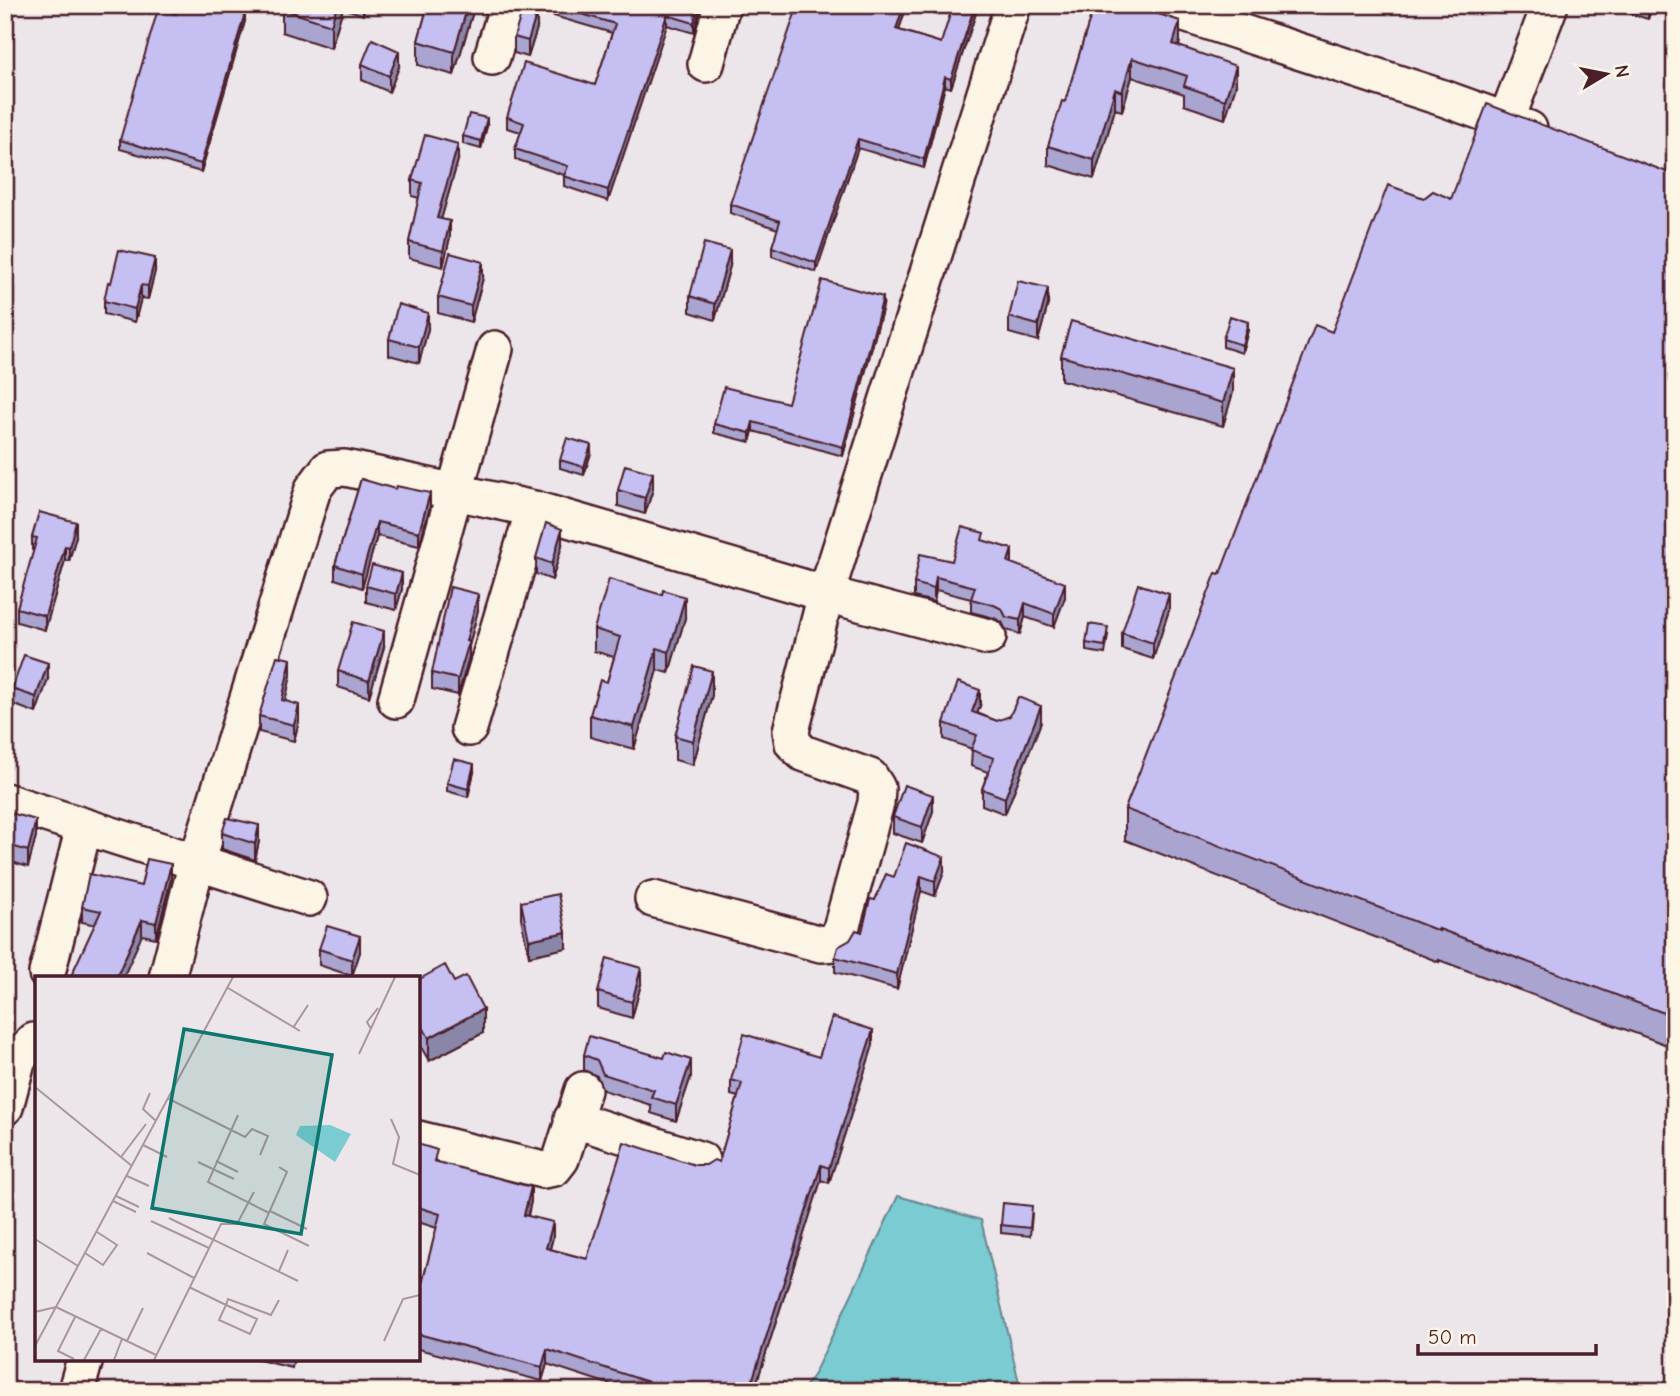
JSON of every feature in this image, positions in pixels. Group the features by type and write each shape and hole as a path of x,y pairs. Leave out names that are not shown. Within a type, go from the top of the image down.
{"street":[{"path":"492,57 508,5"},
{"path":"706,64 722,5"},
{"path":"653,900 821,944 834,943 839,936 876,803 877,788 870,778 803,753 793,743 791,731 826,594 1013,5"},
{"path":"1157,5 1443,98 1558,139"},
{"path":"1506,121 1550,5"},
{"path":"396,701 495,349"},
{"path":"168,976 197,862 313,489 328,469 345,468 534,509 826,594 988,637"},
{"path":"469,729 534,509"},
{"path":"5,801 309,898"},
{"path":"47,972 84,827"},
{"path":"5,1107 18,1058 35,1041"},
{"path":"420,1139 544,1170 554,1168 561,1159 577,1105 701,1160"},
{"path":"76,1391 84,1361"}],"water":[{"path":"898,1196 981,1220 1021,1391 802,1391 814,1374"}],"building":[{"path":"178,5 220,5 245,13 201,164 120,140 158,9 176,14"},
{"path":"283,5 337,5 331,25 282,9"},
{"path":"428,5 468,5 454,52 418,41"},
{"path":"552,5 698,5 694,23 667,15 608,190 564,176 568,166 515,149 524,123 507,117 524,63 595,85 615,24"},
{"path":"798,5 904,5 896,29 941,43 953,5 975,5 951,79 945,77 924,159 858,139 816,263 772,247 780,221 730,204"},
{"path":"1094,5 1131,5 1180,21 1173,44 1236,66 1225,100 1184,86 1187,76 1132,58 1122,92 1115,89 1094,160 1048,146 1062,101 1065,102"},
{"path":"523,8 537,12 528,41 514,37"},
{"path":"372,39 399,51 389,76 362,64"},
{"path":"1487,104 1675,175 1675,1017 1439,931 1125,809 1216,573 1220,574 1315,325 1332,332 1388,185 1424,198 1433,191 1451,199"},
{"path":"469,114 487,118 481,141 463,136"},
{"path":"5,124 13,126 6,153 5,153"},
{"path":"425,135 458,144 437,218 450,221 443,251 409,242 422,183 412,180"},
{"path":"704,243 730,250 715,304 690,296"},
{"path":"119,250 155,258 148,286 141,285 135,309 104,301"},
{"path":"450,253 483,262 471,306 438,297"},
{"path":"822,280 883,297 843,447 753,422 750,433 714,424 724,387 788,403"},
{"path":"1018,281 1048,288 1038,325 1009,317"},
{"path":"398,304 428,313 419,347 389,339"},
{"path":"1230,316 1248,322 1242,345 1223,339"},
{"path":"1071,321 1233,368 1223,403 1061,356"},
{"path":"567,438 591,445 584,467 560,460"},
{"path":"625,465 653,473 645,498 618,490"},
{"path":"361,479 395,489 396,486 430,493 419,532 377,522 362,574 335,565"},
{"path":"39,512 76,522 69,547 65,546 45,616 17,608 37,538 32,537"},
{"path":"546,523 562,529 552,564 536,558"},
{"path":"962,527 984,533 982,540 1012,549 1008,562 1065,583 1054,614 1025,603 1020,620 1006,617 1002,609 971,599 975,587 936,577 934,589 914,583 920,554 952,561"},
{"path":"372,565 402,573 396,594 366,586"},
{"path":"609,579 662,595 663,590 685,597 669,652 657,648 634,727 590,715 600,680 607,682 620,637 594,629"},
{"path":"1138,584 1169,594 1153,643 1122,633"},
{"path":"450,587 478,594 466,641 469,642 458,679 432,673"},
{"path":"353,622 384,631 369,681 338,671"},
{"path":"1089,624 1108,627 1105,646 1086,643"},
{"path":"24,655 48,663 36,697 12,689"},
{"path":"277,656 291,659 282,700 299,705 294,725 259,716"},
{"path":"694,666 712,671 693,741 675,736"},
{"path":"958,682 980,690 972,712 997,721 1010,716 1018,697 1041,706 1005,798 982,789 994,758 971,750 977,735 944,723"},
{"path":"454,759 474,764 468,789 447,783"},
{"path":"904,785 933,795 922,827 893,817"},
{"path":"7,812 36,820 28,851 5,844"},
{"path":"227,818 259,825 255,844 222,833"},
{"path":"906,843 944,857 935,881 921,876 897,974 835,957 838,947 850,940 856,930 862,932 870,899 875,900 886,874 894,877"},
{"path":"147,859 171,864 156,923 142,920 117,976 71,976 101,911 82,907 89,874 141,886"},
{"path":"558,894 566,932 529,940 521,902"},
{"path":"327,926 360,936 352,960 319,949"},
{"path":"607,958 641,968 632,1002 598,992"},
{"path":"445,965 454,982 466,976 483,1009 429,1038 420,1022 420,979"},
{"path":"832,1017 873,1030 829,1168 821,1165 749,1391 676,1391 547,1349 542,1367 420,1335 420,1284 440,1214 420,1208 420,1145 437,1150 434,1161 531,1187 524,1215 553,1222 546,1248 587,1259 624,1142 695,1165 706,1165 714,1160 719,1162 742,1083 731,1080 744,1034 819,1057"},
{"path":"589,1036 664,1058 666,1052 691,1060 676,1105 651,1097 654,1090 603,1074 597,1060 584,1055"},
{"path":"1003,1203 1032,1206 1030,1228 1001,1225"}]}
